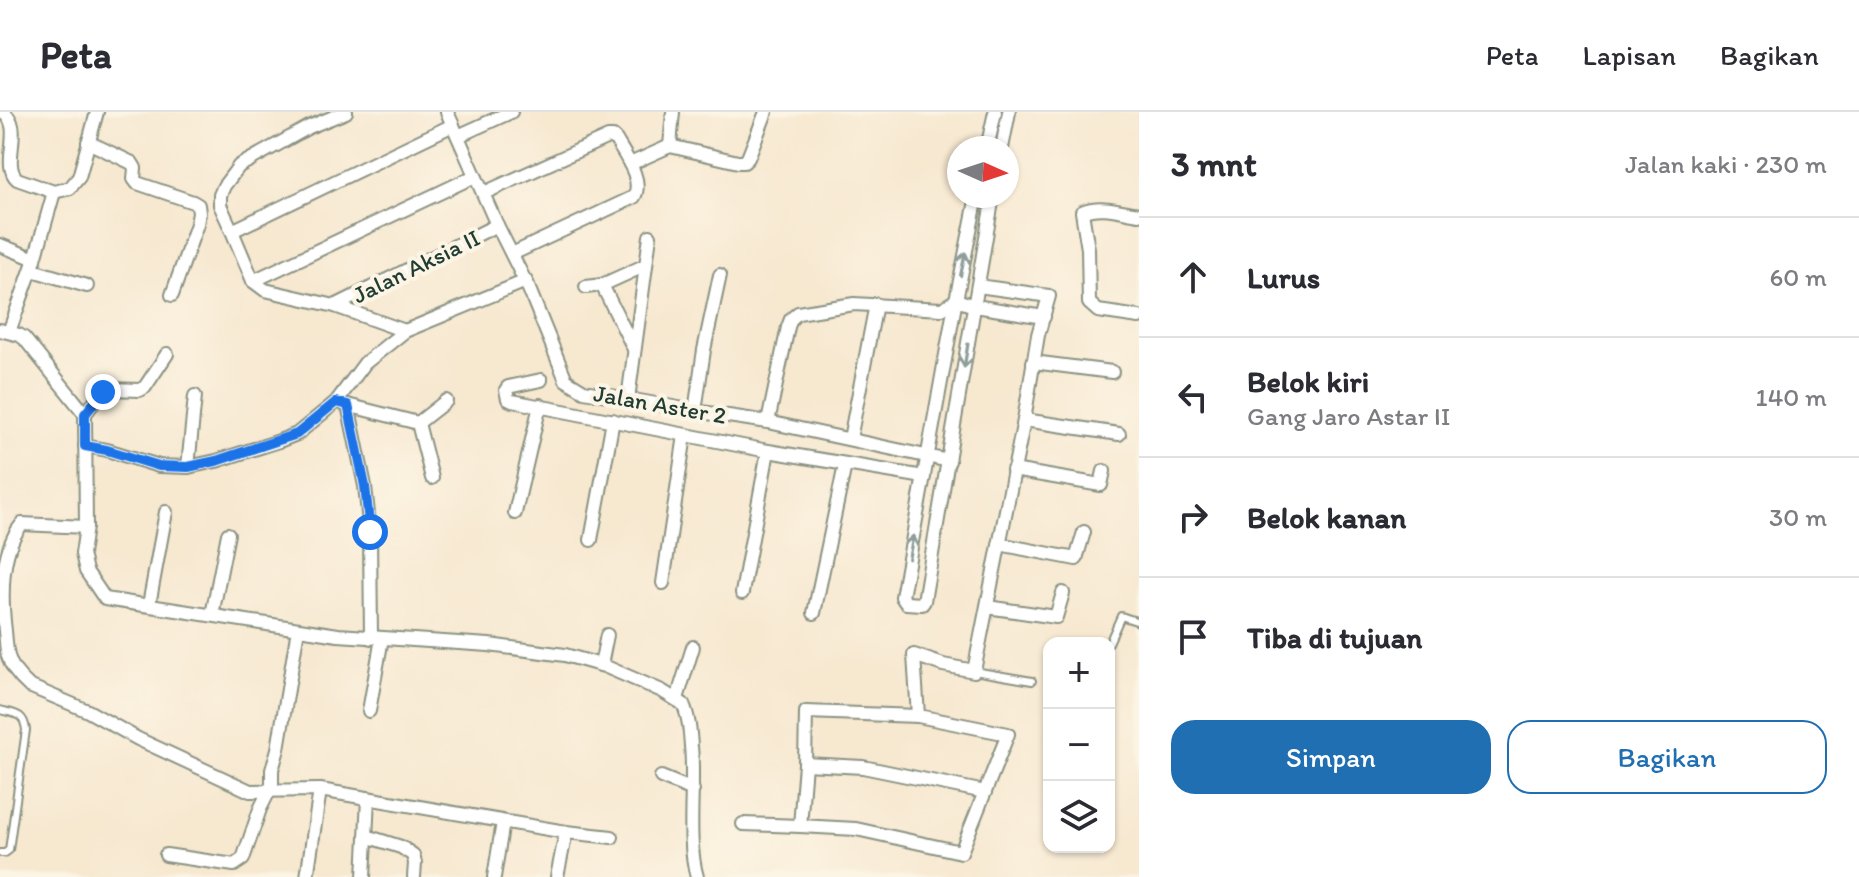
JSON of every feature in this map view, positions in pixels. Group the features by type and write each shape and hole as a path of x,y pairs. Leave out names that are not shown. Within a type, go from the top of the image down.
{"street":[{"path":"2,112 11,119 12,175 54,192 70,188 79,177 97,112"},
{"path":"346,112 320,117 309,127 239,166 224,186 220,205 235,229 253,281 265,290 335,306 405,331"},
{"name":"Jalan Aster 2","path":"447,112 497,225 526,281 566,380 584,391 768,422 949,461"},
{"path":"235,229 456,130 511,112"},
{"path":"670,146 673,112"},
{"path":"630,164 670,146 744,162 766,112"},
{"path":"990,136 995,112"},
{"path":"1004,136 1009,112"},
{"path":"484,193 608,137 616,140 630,164 638,186 634,197 512,254"},
{"path":"88,142 132,163 137,183 198,205 197,224 172,295"},
{"path":"253,281 475,176"},
{"path":"54,192 34,265 4,331 24,338 85,414"},
{"path":"975,208 902,597 906,603 922,604 991,208"},
{"path":"1139,214 1108,209 1082,212 1088,249 1089,303 1098,311 1139,317"},
{"name":"Jalan Aksia II","path":"335,306 497,225"},
{"path":"628,399 650,236"},
{"path":"0,245 34,265 87,286"},
{"path":"586,287 602,285 646,265"},
{"path":"695,411 720,275"},
{"path":"85,446 159,466 188,467 297,434 342,403 365,363 405,331 526,281"},
{"path":"602,285 634,349"},
{"path":"918,716 914,655 974,671 1038,335 1049,296 978,286"},
{"path":"956,300 1044,317"},
{"path":"768,422 791,319 798,313 854,304 942,309 956,300"},
{"path":"850,439 876,304"},
{"path":"942,309 952,321 971,323"},
{"path":"167,354 145,387 140,390 108,389 85,414 86,527 82,554 101,595 109,600 338,635 513,647 565,655 601,665 662,691 683,704 690,729 692,861 697,877"},
{"path":"1033,362 1112,372"},
{"path":"541,380 508,387 508,399 768,451 924,477"},
{"path":"188,467 195,396"},
{"path":"418,423 446,401"},
{"path":"342,403 418,423"},
{"path":"342,403 365,486 370,532 377,668 369,711"},
{"path":"515,513 540,405"},
{"path":"591,540 613,420"},
{"path":"1024,420 1119,434"},
{"path":"418,423 432,478"},
{"path":"663,583 685,435"},
{"path":"742,593 768,451"},
{"path":"814,613 845,465"},
{"path":"1013,470 1101,485 1104,471"},
{"path":"149,605 166,512"},
{"path":"86,527 22,524 6,538 2,560 2,604 8,657 29,686 88,711 138,739 250,791 271,787 320,790 503,822 612,837"},
{"path":"999,544 1076,559 1084,532"},
{"path":"212,615 228,534"},
{"path":"987,607 1056,617 1063,593"},
{"path":"166,855 226,864 239,863 243,859 271,787 298,629"},
{"path":"601,665 607,635"},
{"path":"677,699 693,647"},
{"path":"743,824 856,829 961,852 1008,734 918,716 806,712 800,826"},
{"path":"805,764 863,767 985,792"},
{"path":"661,777 693,790"},
{"path":"307,877 320,790"},
{"path":"364,877 368,798"},
{"path":"494,877 503,822"},
{"path":"557,877 566,832"},
{"path":"366,836 401,847 413,855 414,877"}],"lane":[{"path":"1112,637 1121,616 1139,622"},
{"path":"974,671 1032,681"},
{"path":"0,710 19,715 25,720 26,730 9,850 0,853"}],"route":[{"path":"103,392 85,414 85,446 159,466 188,467 279,441 297,434 336,402 348,405 365,486 370,532"}]}
